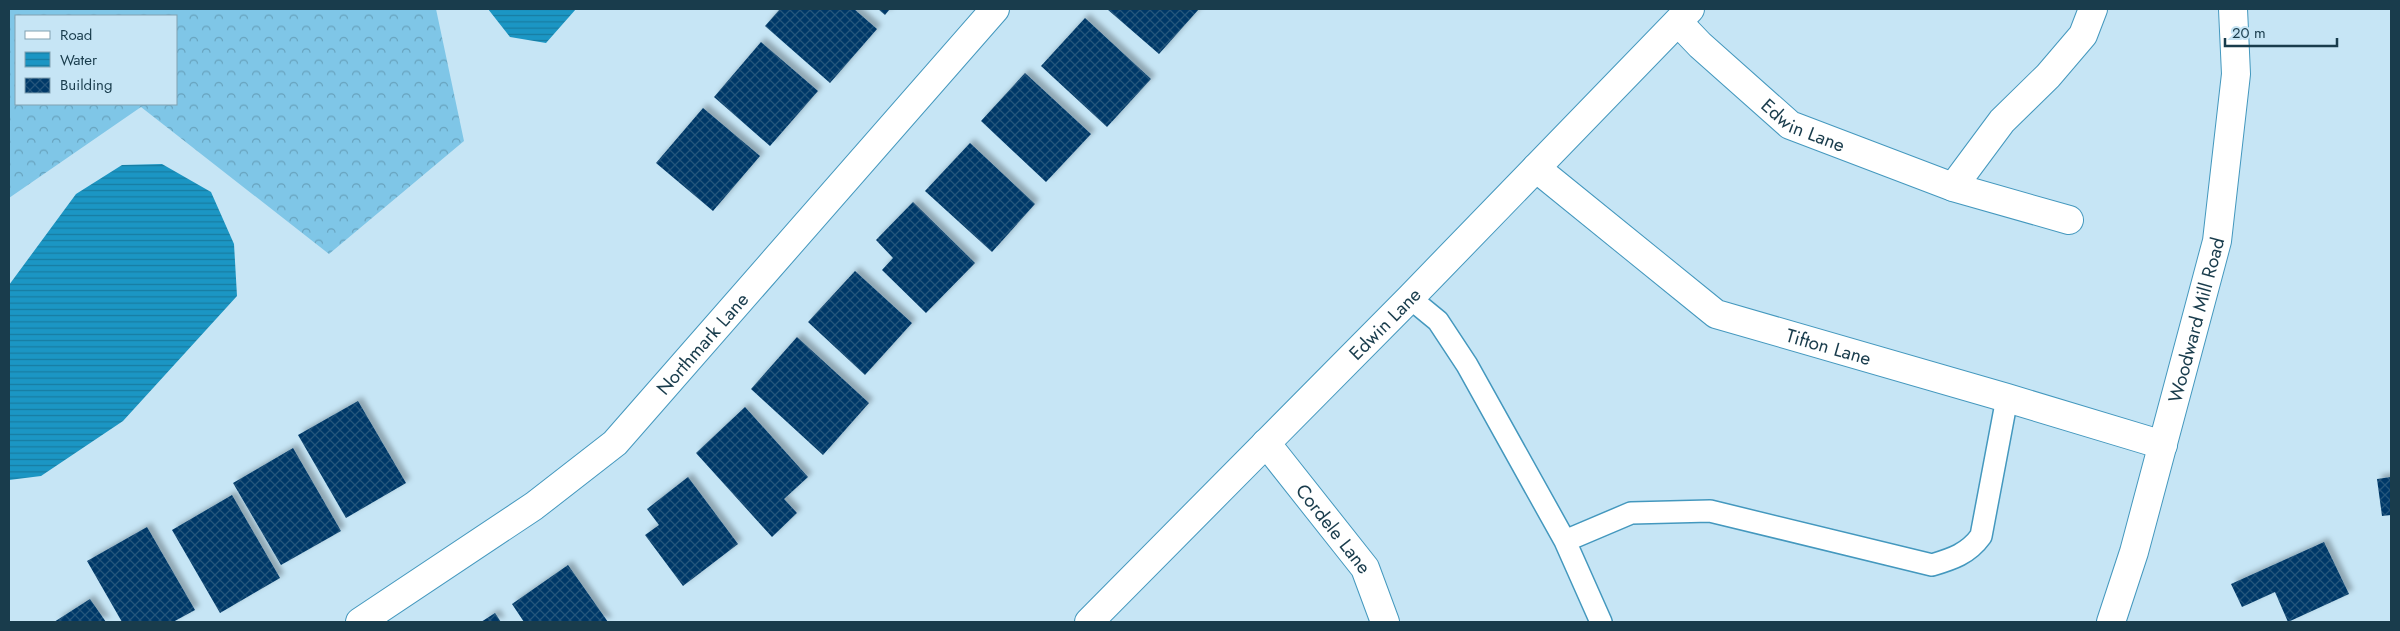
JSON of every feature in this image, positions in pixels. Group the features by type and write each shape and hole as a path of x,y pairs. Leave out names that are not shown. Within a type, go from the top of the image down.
{"street":[{"name":"Northmark Lane","path":"360,622 534,506 615,444 995,9"},
{"path":"1953,187 2002,120 2048,76 2083,35 2093,9"},
{"name":"Woodward Mill Road","path":"2111,622 2134,552 2216,241 2236,74 2233,9"},
{"name":"Edwin Lane","path":"1089,622 1410,298 1684,15 1700,45 1790,126 1953,187 2069,220"},
{"name":"Tifton Lane","path":"1536,168 1716,314 2163,445"},
{"name":"Cordele Lane","path":"1266,443 1365,568 1385,622"}],"lane":[{"path":"1410,298 1438,321 1467,366 1565,541 1601,622"},
{"path":"1565,541 1631,513 1710,511 1932,565 1951,559 1973,547 1981,536 2007,398"}],"green space":[{"path":"9,9 436,9 464,141 329,254 141,107 9,198"}],"water":[{"path":"488,9 576,9 546,43 510,37"},
{"path":"162,164 211,192 234,244 237,296 123,421 41,476 9,480 9,285 76,194 122,165"}],"building":[{"path":"780,9 854,9 877,29 830,83 765,26"},
{"path":"878,9 890,9 885,15"},
{"path":"1107,9 1199,9 1159,54"},
{"path":"1085,18 1151,79 1107,127 1041,66"},
{"path":"761,42 818,91 770,146 714,97"},
{"path":"1025,73 1091,134 1046,182 981,121"},
{"path":"703,108 760,156 713,211 656,163"},
{"path":"970,143 1035,204 992,252 925,191"},
{"path":"913,202 975,263 926,313 882,270 893,258 876,240"},
{"path":"855,271 912,323 865,375 808,322"},
{"path":"797,337 869,403 823,455 751,389"},
{"path":"358,401 406,483 346,518 298,435"},
{"path":"745,407 808,477 784,499 797,513 772,537 696,453"},
{"path":"293,448 341,531 281,565 233,483"},
{"path":"688,477 738,544 683,586 645,535 659,525 647,509"},
{"path":"2391,477 2391,515 2382,516 2377,479"},
{"path":"232,495 280,578 220,613 172,530"},
{"path":"147,527 195,610 173,622 122,622 87,561"},
{"path":"2324,542 2349,594 2288,622 2275,592 2242,607 2231,584"},
{"path":"568,565 608,622 524,622 512,604"},
{"path":"90,599 106,622 54,622"},
{"path":"495,613 501,622 481,622"}]}
